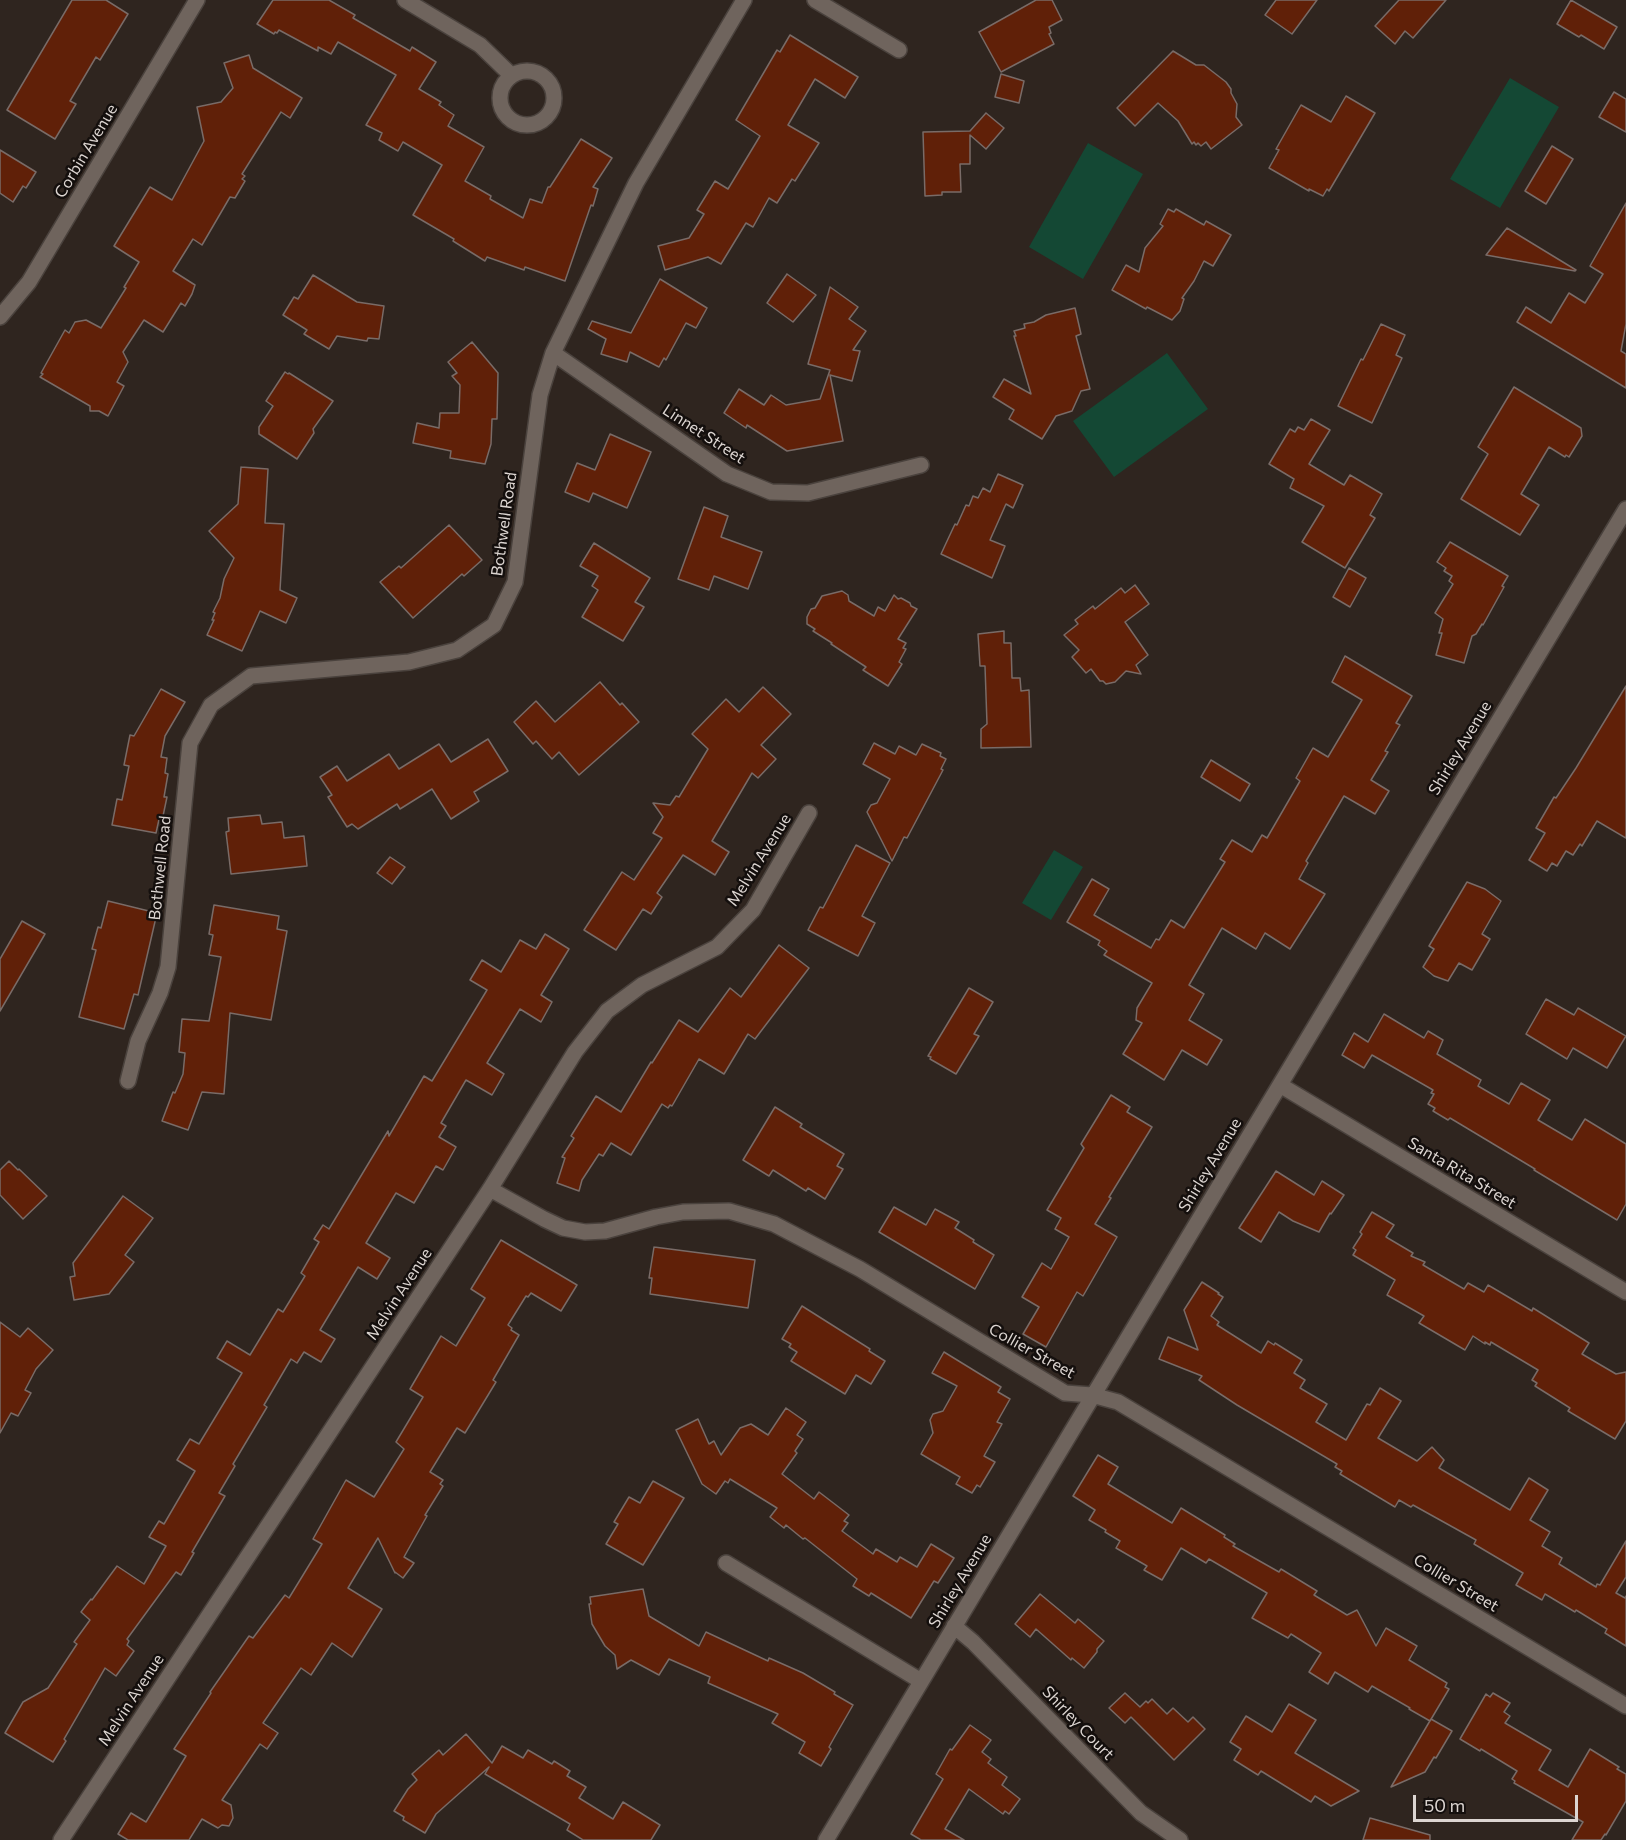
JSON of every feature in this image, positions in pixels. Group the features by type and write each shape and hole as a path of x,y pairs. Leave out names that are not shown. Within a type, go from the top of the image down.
{"street":[{"name":"Corbin Avenue","path":"0,317 29,282 197,0"},
{"path":"405,0 480,45 512,75"},
{"name":"Bothwell Road","path":"128,1081 138,1041 160,993 168,967 190,743 211,705 251,676 409,662 457,650 494,625 515,582 540,395 553,353 636,183 744,0"},
{"path":"815,0 899,50"},
{"name":"Linnet Street","path":"553,353 727,474 771,492 808,493 921,465"},
{"name":"Shirley Avenue","path":"826,1840 1626,509"},
{"name":"Melvin Avenue","path":"61,1840 490,1189 575,1052 608,1011 642,985 717,947 753,910 809,813"},
{"name":"Santa Rita Street","path":"1280,1085 1626,1292"},
{"name":"Collier Street","path":"490,1189 563,1228 585,1232 605,1231 683,1212 729,1211 774,1224 860,1269 1065,1393 1092,1395 1118,1402 1626,1706"},
{"path":"726,1563 921,1681"},
{"name":"Shirley Court","path":"954,1626 973,1642 1141,1813 1180,1840"}],"green space":[{"path":"1510,78 1559,107 1500,208 1450,179"},
{"path":"1088,143 1143,174 1083,279 1029,247"},
{"path":"1167,353 1208,409 1114,477 1073,421"},
{"path":"1054,850 1083,867 1051,920 1022,903"}],"building":[{"path":"72,0 106,0 128,14 100,60 96,57 70,101 76,104 55,139 7,110"},
{"path":"273,0 329,0 355,15 353,18 410,51 412,47 436,62 419,89 441,102 439,105 454,115 448,126 484,147 465,181 523,218 530,199 542,203 548,187 581,139 612,158 593,187 598,189 593,206 591,205 565,281 487,257 485,261 453,241 454,239 413,215 442,165 403,142 398,151 379,140 382,133 366,125 396,75 338,42 331,54 318,47 318,51 279,30 274,34 257,24"},
{"path":"1036,0 1052,0 1062,20 1049,27 1051,33 1049,34 1054,44 1001,72 979,32"},
{"path":"1276,0 1317,0 1292,34 1265,15"},
{"path":"1399,0 1446,0 1413,38 1405,31 1395,44 1375,26"},
{"path":"1571,0 1617,27 1604,49 1557,24"},
{"path":"790,35 858,77 845,98 815,79 788,125 819,143 795,181 792,179 777,203 769,198 753,227 746,223 721,264 708,257 665,270 658,246 689,238 704,214 697,210 715,181 728,189 760,136 736,120 777,50 780,52"},
{"path":"1173,51 1196,65 1204,65 1226,82 1237,104 1236,117 1242,125 1211,149 1206,142 1201,146 1194,142 1192,144 1178,121 1158,103 1135,126 1117,108"},
{"path":"249,55 253,68 302,98 290,118 281,112 242,174 245,176 242,179 245,181 235,198 230,197 202,245 193,239 173,271 195,285 185,306 181,303 163,332 144,320 123,352 128,362 117,382 124,386 108,416 99,411 90,411 90,406 40,377 43,374 41,373 65,330 69,333 75,322 86,320 101,328 139,262 114,246 150,187 172,200 204,141 197,107 221,102 233,88 224,63"},
{"path":"1001,74 1024,81 1019,103 995,97"},
{"path":"1614,92 1626,99 1626,132 1599,117"},
{"path":"1346,96 1375,113 1329,191 1327,189 1323,196 1309,189 1309,191 1269,168 1279,150 1276,149 1301,105 1331,122"},
{"path":"986,113 1004,128 986,149 970,135 970,164 960,164 961,192 942,192 942,195 925,196 923,132 970,131"},
{"path":"1552,146 1573,159 1546,204 1525,191"},
{"path":"0,150 36,172 13,202 0,193"},
{"path":"1626,203 1626,324 1621,351 1626,354 1626,388 1517,322 1526,307 1551,323 1569,293 1585,303 1603,274 1590,266"},
{"path":"1168,209 1174,212 1176,209 1204,225 1206,221 1231,235 1213,266 1204,261 1182,298 1184,299 1180,311 1172,320 1112,290 1126,265 1139,272 1145,248 1163,226 1160,224"},
{"path":"1507,228 1576,270 1486,255"},
{"path":"787,274 816,295 793,322 767,303"},
{"path":"313,275 357,302 384,306 379,339 368,338 367,341 337,336 329,349 304,334 307,330 283,315 294,297 298,299"},
{"path":"660,279 707,308 696,328 686,323 666,360 664,358 659,367 630,352 627,362 601,354 606,339 588,329 592,321 631,333"},
{"path":"830,287 858,307 849,319 866,331 853,350 860,351 852,381 830,375 843,441 787,451 724,413 739,389 764,405 771,395 786,405 820,399 830,370 808,364"},
{"path":"1075,308 1081,334 1076,336 1090,389 1081,391 1072,411 1056,416 1042,439 1009,419 1014,410 993,397 1004,379 1031,394 1014,331 1025,328 1024,324 1034,322 1046,315"},
{"path":"1381,324 1405,335 1396,355 1402,358 1372,423 1338,406"},
{"path":"472,342 498,373 497,419 492,419 491,444 485,464 450,458 451,451 413,443 417,423 439,428 440,413 459,413 460,385 452,376 457,373 448,362"},
{"path":"285,372 333,401 313,429 314,433 297,459 259,434 259,427 273,406 266,401"},
{"path":"1514,387 1581,428 1582,436 1569,457 1549,447 1521,494 1539,505 1520,535 1461,499 1488,454 1478,447"},
{"path":"1311,419 1330,430 1309,464 1344,485 1350,475 1382,494 1370,515 1375,518 1345,568 1302,542 1324,506 1290,488 1294,479 1269,464 1290,429 1295,432 1298,427 1304,430"},
{"path":"610,434 651,452 627,508 593,493 589,502 565,492 577,463 595,470"},
{"path":"241,467 268,469 265,523 284,524 280,590 297,598 286,623 260,611 242,651 207,635 214,620 212,620 215,613 213,612 220,598 224,579 234,558 209,531 238,504"},
{"path":"998,474 1023,485 1013,508 1006,504 990,540 1005,546 992,578 941,554 966,505 969,506 973,496 978,498 983,488 990,492"},
{"path":"704,507 728,516 721,537 762,552 748,589 714,576 709,590 678,579"},
{"path":"449,525 482,560 464,576 462,574 413,618 380,582 399,566 401,568"},
{"path":"1450,542 1508,576 1483,625 1472,636 1464,663 1436,655 1443,619 1435,613 1453,584 1449,581 1452,576 1444,571 1446,568 1437,562"},
{"path":"594,543 650,578 635,602 644,607 623,641 582,617 598,590 592,586 598,576 580,566"},
{"path":"1349,568 1366,578 1350,607 1333,597"},
{"path":"1135,585 1149,604 1125,622 1148,655 1136,665 1141,674 1126,671 1115,682 1106,684 1100,681 1091,669 1086,673 1072,657 1079,650 1064,635 1078,624 1075,620 1093,606 1095,609 1121,588 1125,593"},
{"path":"842,591 848,595 849,601 874,616 878,607 885,611 894,595 917,609 898,639 906,643 903,648 906,649 899,662 902,664 888,686 863,670 866,667 813,631 815,629 807,624 807,617 811,609 815,608 822,596"},
{"path":"1004,631 1004,643 1011,643 1012,678 1020,678 1021,691 1029,690 1031,747 981,748 981,729 987,724 985,666 980,666 978,634"},
{"path":"1345,656 1412,696 1396,723 1400,725 1385,751 1388,752 1371,780 1389,791 1375,814 1344,796 1306,861 1308,863 1299,879 1325,894 1290,949 1265,933 1256,949 1222,928 1189,985 1204,994 1189,1020 1222,1040 1207,1065 1182,1050 1164,1080 1123,1054 1142,1023 1136,1020 1137,1008 1152,983 1104,955 1107,951 1098,945 1100,941 1067,922 1092,879 1109,889 1094,915 1151,948 1156,939 1159,940 1171,920 1184,928 1225,862 1220,859 1232,840 1252,852 1262,835 1267,838 1300,781 1296,778 1313,748 1328,757 1362,700 1332,682"},
{"path":"600,682 639,722 579,775 559,752 552,759 536,741 533,744 514,722 536,701 555,722"},
{"path":"1626,686 1626,838 1597,821 1582,846 1580,844 1573,855 1566,851 1557,866 1552,863 1547,871 1529,860 1545,833 1536,828"},
{"path":"763,687 791,714 761,745 776,759 758,778 752,773 712,841 729,852 715,875 683,855 657,893 662,897 651,914 643,909 616,950 584,930 622,872 634,880 662,838 653,833 663,817 653,803 670,805 676,796 679,797 708,749 692,734 726,699 739,712"},
{"path":"161,689 185,702 165,736 161,757 167,758 165,773 168,774 163,816 160,815 156,833 112,825 117,799 122,800 129,766 124,765 130,735 134,736"},
{"path":"488,739 508,771 474,792 479,801 451,819 432,789 400,809 397,804 358,829 352,824 347,827 328,797 332,795 320,777 337,766 347,781 389,754 399,769 439,744 451,762"},
{"path":"874,743 895,754 899,746 916,755 922,744 941,753 940,756 946,759 941,769 943,770 907,838 904,837 892,861 867,812 871,805 877,803 890,779 863,764"},
{"path":"1211,760 1250,784 1240,801 1201,777"},
{"path":"260,815 262,824 282,822 284,838 304,836 307,866 231,874 226,832 229,831 228,818"},
{"path":"856,845 890,863 862,916 875,923 858,956 808,930 820,907 823,908"},
{"path":"390,857 405,867 392,884 377,873"},
{"path":"1467,882 1485,889 1501,901 1482,934 1490,939 1472,970 1459,963 1448,981 1434,976 1423,967 1434,949 1429,946"},
{"path":"108,901 157,913 138,995 134,994 124,1029 79,1017 96,950 92,949 98,927 101,928"},
{"path":"214,905 279,916 277,929 287,931 271,1020 230,1013 224,1094 202,1092 188,1130 162,1121 183,1074 185,1053 179,1052 182,1019 209,1021 221,957 209,955 213,935 209,934"},
{"path":"22,921 45,934 0,1011 0,959"},
{"path":"545,934 569,949 541,995 552,1002 541,1022 520,1009 487,1063 504,1074 492,1095 466,1080 441,1123 446,1126 439,1137 456,1147 443,1170 436,1166 414,1203 396,1193 366,1243 390,1258 377,1279 358,1267 320,1330 335,1339 321,1362 304,1352 297,1363 291,1359 264,1405 267,1407 233,1464 235,1466 219,1493 225,1496 192,1552 194,1553 181,1575 176,1572 127,1639 129,1641 127,1645 134,1651 116,1676 105,1668 53,1762 5,1733 23,1702 48,1688 77,1644 74,1642 90,1620 81,1612 117,1566 144,1584 166,1546 149,1537 159,1521 164,1524 195,1471 177,1460 190,1439 199,1444 242,1373 217,1358 227,1341 250,1355 278,1309 283,1312 305,1276 301,1273 319,1242 314,1239 323,1225 329,1229 388,1131 389,1136 424,1076 432,1081 487,990 470,980 482,960 501,972 520,940 536,949"},
{"path":"779,945 809,968 755,1039 748,1034 724,1074 699,1059 672,1106 668,1108 662,1104 631,1155 611,1143 603,1156 599,1154 582,1180 579,1191 557,1183 565,1158 562,1157 574,1138 571,1136 596,1096 621,1112 679,1020 698,1032 730,988 741,997"},
{"path":"969,988 993,1002 974,1034 979,1036 956,1074 928,1056"},
{"path":"1546,999 1574,1015 1578,1008 1626,1036 1607,1068 1573,1048 1567,1059 1526,1034"},
{"path":"1384,1014 1424,1038 1428,1031 1443,1040 1437,1054 1481,1080 1478,1086 1509,1104 1521,1083 1550,1100 1538,1120 1572,1140 1585,1119 1626,1144 1626,1204 1617,1220 1450,1118 1448,1120 1433,1111 1435,1108 1428,1104 1434,1094 1431,1093 1433,1090 1372,1055 1364,1068 1342,1055 1354,1033 1368,1042"},
{"path":"1111,1095 1130,1107 1127,1112 1152,1127 1095,1224 1117,1237 1083,1296 1077,1292 1046,1347 1023,1334 1039,1307 1022,1297 1042,1263 1051,1269 1069,1237 1055,1229 1061,1218 1047,1210 1084,1148 1081,1144"},
{"path":"775,1107 802,1124 800,1127 844,1154 837,1166 843,1169 825,1199 808,1188 806,1191 773,1170 769,1176 743,1160"},
{"path":"9,1161 47,1196 23,1219 0,1195 0,1170"},
{"path":"1276,1171 1314,1195 1322,1181 1344,1195 1319,1232 1279,1212 1261,1242 1239,1228"},
{"path":"123,1196 153,1218 125,1255 134,1262 109,1294 74,1300 70,1277 75,1276 73,1263"},
{"path":"894,1207 926,1225 935,1209 959,1222 955,1228 994,1255 975,1289 879,1232"},
{"path":"1372,1212 1394,1225 1386,1237 1413,1253 1411,1256 1425,1262 1423,1265 1464,1289 1468,1283 1484,1292 1488,1285 1532,1311 1533,1308 1589,1343 1582,1354 1616,1374 1626,1372 1626,1421 1615,1439 1568,1411 1570,1408 1535,1386 1537,1383 1532,1380 1538,1370 1491,1342 1490,1345 1485,1342 1485,1344 1473,1336 1465,1350 1419,1323 1424,1316 1387,1295 1395,1280 1353,1255 1356,1250 1353,1248 1362,1234 1360,1232"},
{"path":"501,1240 577,1285 561,1311 531,1293 528,1297 526,1296 508,1325 519,1335 493,1380 496,1382 465,1433 457,1428 430,1472 443,1480 440,1484 443,1486 425,1515 427,1516 404,1557 414,1563 403,1578 395,1573 378,1538 348,1588 382,1609 352,1657 332,1643 311,1675 301,1668 263,1723 278,1733 267,1749 260,1744 222,1800 231,1805 233,1818 229,1826 222,1825 218,1828 202,1819 189,1840 128,1840 118,1834 131,1813 146,1822 186,1756 174,1749 249,1636 253,1638 285,1595 289,1598 322,1544 313,1539 346,1480 374,1497 404,1449 396,1442 423,1397 410,1389 441,1336 456,1346 485,1298 471,1289"},
{"path":"654,1247 755,1260 748,1308 650,1294 652,1278 649,1278"},
{"path":"1202,1282 1223,1297 1211,1316 1219,1322 1217,1325 1261,1353 1268,1341 1302,1360 1294,1373 1305,1380 1300,1388 1327,1404 1316,1422 1346,1440 1367,1404 1370,1405 1380,1388 1401,1401 1378,1438 1417,1461 1432,1447 1444,1460 1439,1468 1510,1510 1529,1478 1548,1490 1530,1520 1550,1532 1542,1546 1562,1558 1559,1564 1596,1587 1597,1584 1600,1585 1626,1541 1626,1577 1616,1593 1625,1598 1626,1596 1626,1646 1605,1633 1607,1629 1576,1610 1575,1612 1545,1594 1542,1600 1516,1585 1523,1573 1474,1544 1476,1540 1413,1505 1411,1507 1399,1500 1395,1507 1340,1474 1342,1471 1335,1467 1337,1464 1199,1380 1202,1376 1159,1359 1168,1337 1198,1350 1184,1310"},
{"path":"802,1306 885,1361 871,1384 856,1375 845,1394 791,1361 797,1352 789,1347 791,1344 782,1339"},
{"path":"0,1322 20,1337 28,1328 53,1350 36,1369 25,1390 31,1393 18,1416 11,1413 0,1433"},
{"path":"944,1352 1001,1387 998,1392 1010,1399 997,1422 1002,1424 984,1456 995,1462 980,1487 977,1485 972,1493 956,1484 960,1477 921,1454 933,1433 930,1420 933,1414 943,1411 957,1386 932,1373"},
{"path":"786,1408 806,1422 797,1435 803,1439 795,1451 797,1453 782,1474 814,1499 819,1492 849,1515 844,1521 848,1523 842,1531 873,1554 876,1549 897,1562 900,1557 917,1567 931,1544 954,1558 938,1583 934,1581 911,1618 871,1593 869,1596 853,1586 857,1579 805,1538 803,1539 786,1525 784,1528 770,1517 777,1508 730,1479 728,1483 725,1481 716,1494 702,1484 676,1430 698,1419 709,1444 714,1441 721,1455 740,1428 751,1424 768,1435"},
{"path":"1098,1455 1118,1467 1108,1484 1172,1523 1181,1508 1225,1535 1224,1537 1235,1544 1233,1546 1279,1572 1281,1569 1317,1591 1314,1595 1347,1615 1357,1610 1376,1646 1386,1628 1417,1646 1409,1660 1447,1683 1445,1687 1449,1689 1430,1721 1372,1686 1368,1692 1335,1672 1328,1684 1309,1672 1321,1653 1291,1634 1288,1638 1252,1618 1267,1593 1209,1559 1206,1563 1181,1548 1162,1580 1144,1570 1147,1566 1116,1548 1120,1541 1089,1520 1095,1510 1073,1496"},
{"path":"653,1481 684,1498 643,1565 606,1544 618,1524 614,1522 629,1497 640,1503"},
{"path":"643,1589 649,1616 699,1646 706,1632 768,1661 769,1658 803,1673 853,1705 821,1766 799,1753 805,1742 772,1723 778,1714 708,1683 710,1677 669,1659 659,1675 631,1660 617,1669 615,1655 605,1646 592,1624 590,1597"},
{"path":"1040,1594 1075,1623 1078,1619 1104,1641 1084,1668 1072,1658 1071,1660 1036,1629 1030,1637 1015,1624"},
{"path":"1125,1693 1140,1707 1152,1699 1167,1714 1173,1708 1188,1722 1193,1717 1205,1729 1174,1760 1131,1717 1125,1723 1109,1708"},
{"path":"1493,1693 1510,1703 1504,1712 1510,1716 1505,1723 1551,1750 1539,1770 1568,1787 1590,1749 1626,1774 1626,1801 1601,1840 1572,1840 1583,1822 1514,1783 1512,1779 1517,1771 1460,1739 1486,1694 1490,1697"},
{"path":"1289,1704 1316,1720 1295,1753 1359,1791 1331,1806 1315,1796 1311,1802 1261,1771 1258,1775 1234,1760 1241,1749 1230,1742 1246,1716 1272,1732"},
{"path":"1431,1719 1452,1731 1425,1772 1391,1787"},
{"path":"970,1725 991,1740 982,1752 991,1759 988,1763 1007,1777 1002,1785 1020,1799 1009,1814 1005,1811 1003,1814 969,1789 945,1829 964,1840 921,1840 911,1834 943,1779 936,1774 950,1749 952,1750"},
{"path":"466,1734 492,1763 502,1746 523,1758 528,1750 570,1771 567,1776 586,1787 579,1798 613,1819 623,1802 660,1825 651,1840 583,1840 567,1830 570,1824 485,1774 489,1767 436,1814 425,1833 403,1820 404,1817 394,1811 408,1789 417,1780 412,1774 439,1750 443,1755"},
{"path":"1370,1818 1430,1835 1430,1840 1363,1840"}]}
